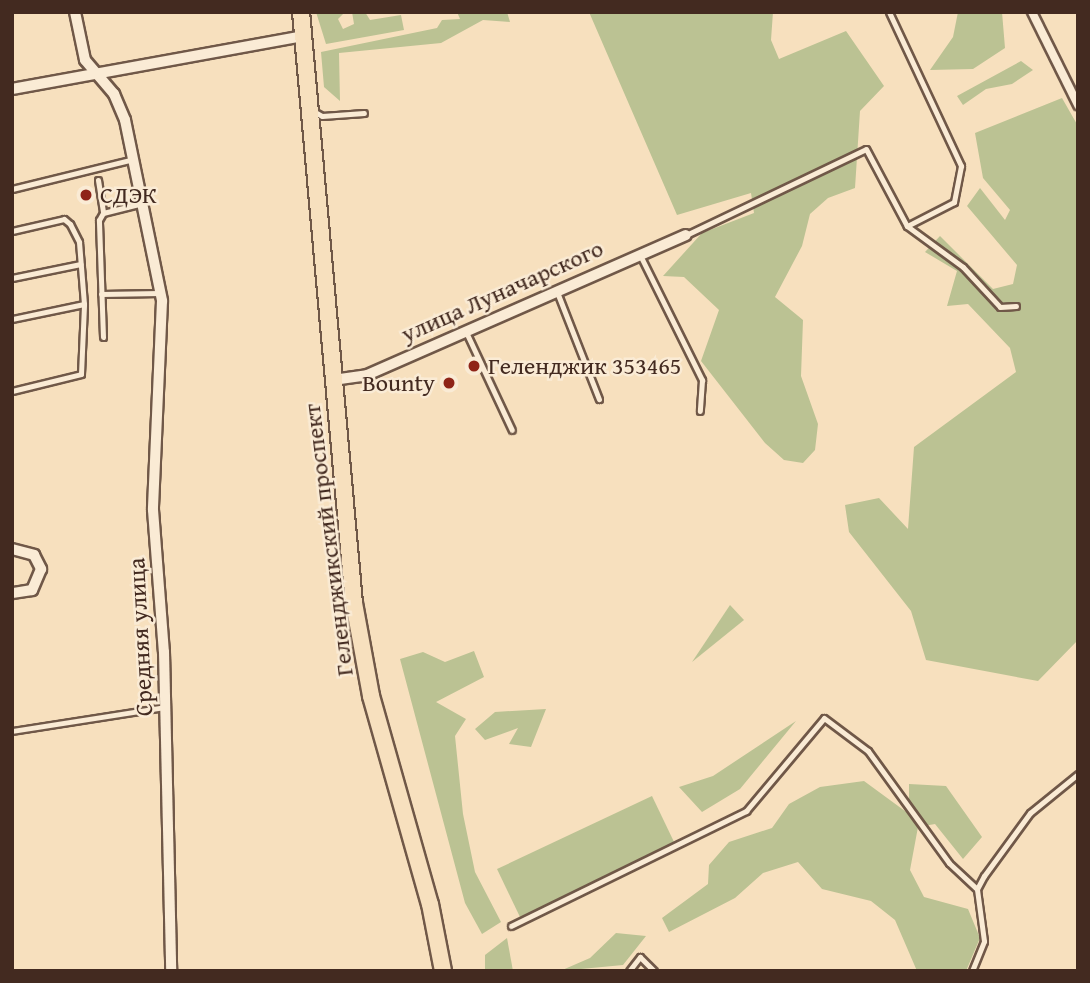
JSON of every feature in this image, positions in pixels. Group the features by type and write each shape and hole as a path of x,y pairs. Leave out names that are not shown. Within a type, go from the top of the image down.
{"main road":[{"path":"301,12 310,109"},
{"name":"Геленджикский проспект","path":"310,109 358,634 443,971"}],"street":[{"name":"Средняя улица","path":"75,12 85,60 114,94 134,159 161,297 153,510 165,707 171,971"},
{"path":"1032,12 1078,105"},
{"path":"12,89 304,36"},
{"name":"улица Луначарского","path":"333,380 366,375 686,235"},
{"path":"12,549 34,555 41,569 32,590 12,593"}],"lane":[{"path":"889,12 961,166 954,202 908,226"},
{"path":"310,109 322,116 364,113"},
{"path":"686,235 866,149 908,226 963,267 1000,307 1016,306"},
{"path":"12,188 134,159"},
{"path":"98,180 103,213 103,337"},
{"path":"103,213 144,202"},
{"path":"12,231 64,219 79,242 84,304 81,374 12,391"},
{"path":"640,255 702,380 701,411"},
{"path":"12,278 81,264"},
{"path":"557,292 599,400"},
{"path":"101,294 161,297"},
{"path":"12,319 84,304"},
{"path":"466,331 512,430"},
{"path":"12,731 165,707"},
{"path":"511,926 746,811 824,718 868,751 949,863 977,889 986,923 972,971"},
{"path":"977,889 1030,813 1078,774"},
{"path":"629,971 640,957 654,971"}],"green space":[{"path":"316,12 345,12 338,19 343,29 354,24 352,12 365,12 370,20 401,15 404,30 326,44"},
{"path":"457,12 507,12 510,22 483,20 441,43 339,53 340,101 324,87 321,52 437,28 442,20 460,19"},
{"path":"589,12 773,12 771,40 779,59 846,31 884,86 860,111 855,188 828,198 810,214 802,246 775,297 803,320 801,376 818,424 815,450 803,463 784,460 765,443 701,361 719,310 684,277 663,276 702,233 754,213 751,193 677,215"},
{"path":"958,12 1002,12 1005,48 973,69 930,70 953,37"},
{"path":"1021,61 1033,70 1012,84 986,89 963,105 957,96"},
{"path":"1062,98 1078,126 1078,640 1038,681 926,660 911,611 849,532 845,505 879,498 908,529 914,447 1016,372 1010,348 968,304 947,306 957,271 925,252 940,236 993,289 1013,284 1017,265 967,206 980,188 1005,220 1010,210 983,178 975,133"},
{"path":"730,605 744,620 692,662"},
{"path":"474,651 484,677 436,702 466,719 455,736 463,814 475,872 501,922 482,934 465,903 400,659 423,652 445,662"},
{"path":"546,709 531,747 509,744 518,728 485,740 475,729 495,712"},
{"path":"796,721 740,789 702,812 679,787 713,776"},
{"path":"864,781 909,814 909,784 946,786 982,837 963,859 935,824 918,827 910,870 924,897 968,909 980,938 966,971 917,971 895,920 871,901 822,889 798,862 763,873 735,898 669,932 662,918 708,884 709,865 729,842 772,828 789,804 820,787"},
{"path":"652,796 675,844 520,917 497,869"},
{"path":"616,933 646,936 623,965 560,971 590,958"},
{"path":"507,938 513,971 485,971 485,955"}],"place":[{"name":"СДЭК","path":"86,195"},
{"name":"Геленджик 353465","path":"474,366"},
{"name":"Bounty","path":"449,383"}]}
